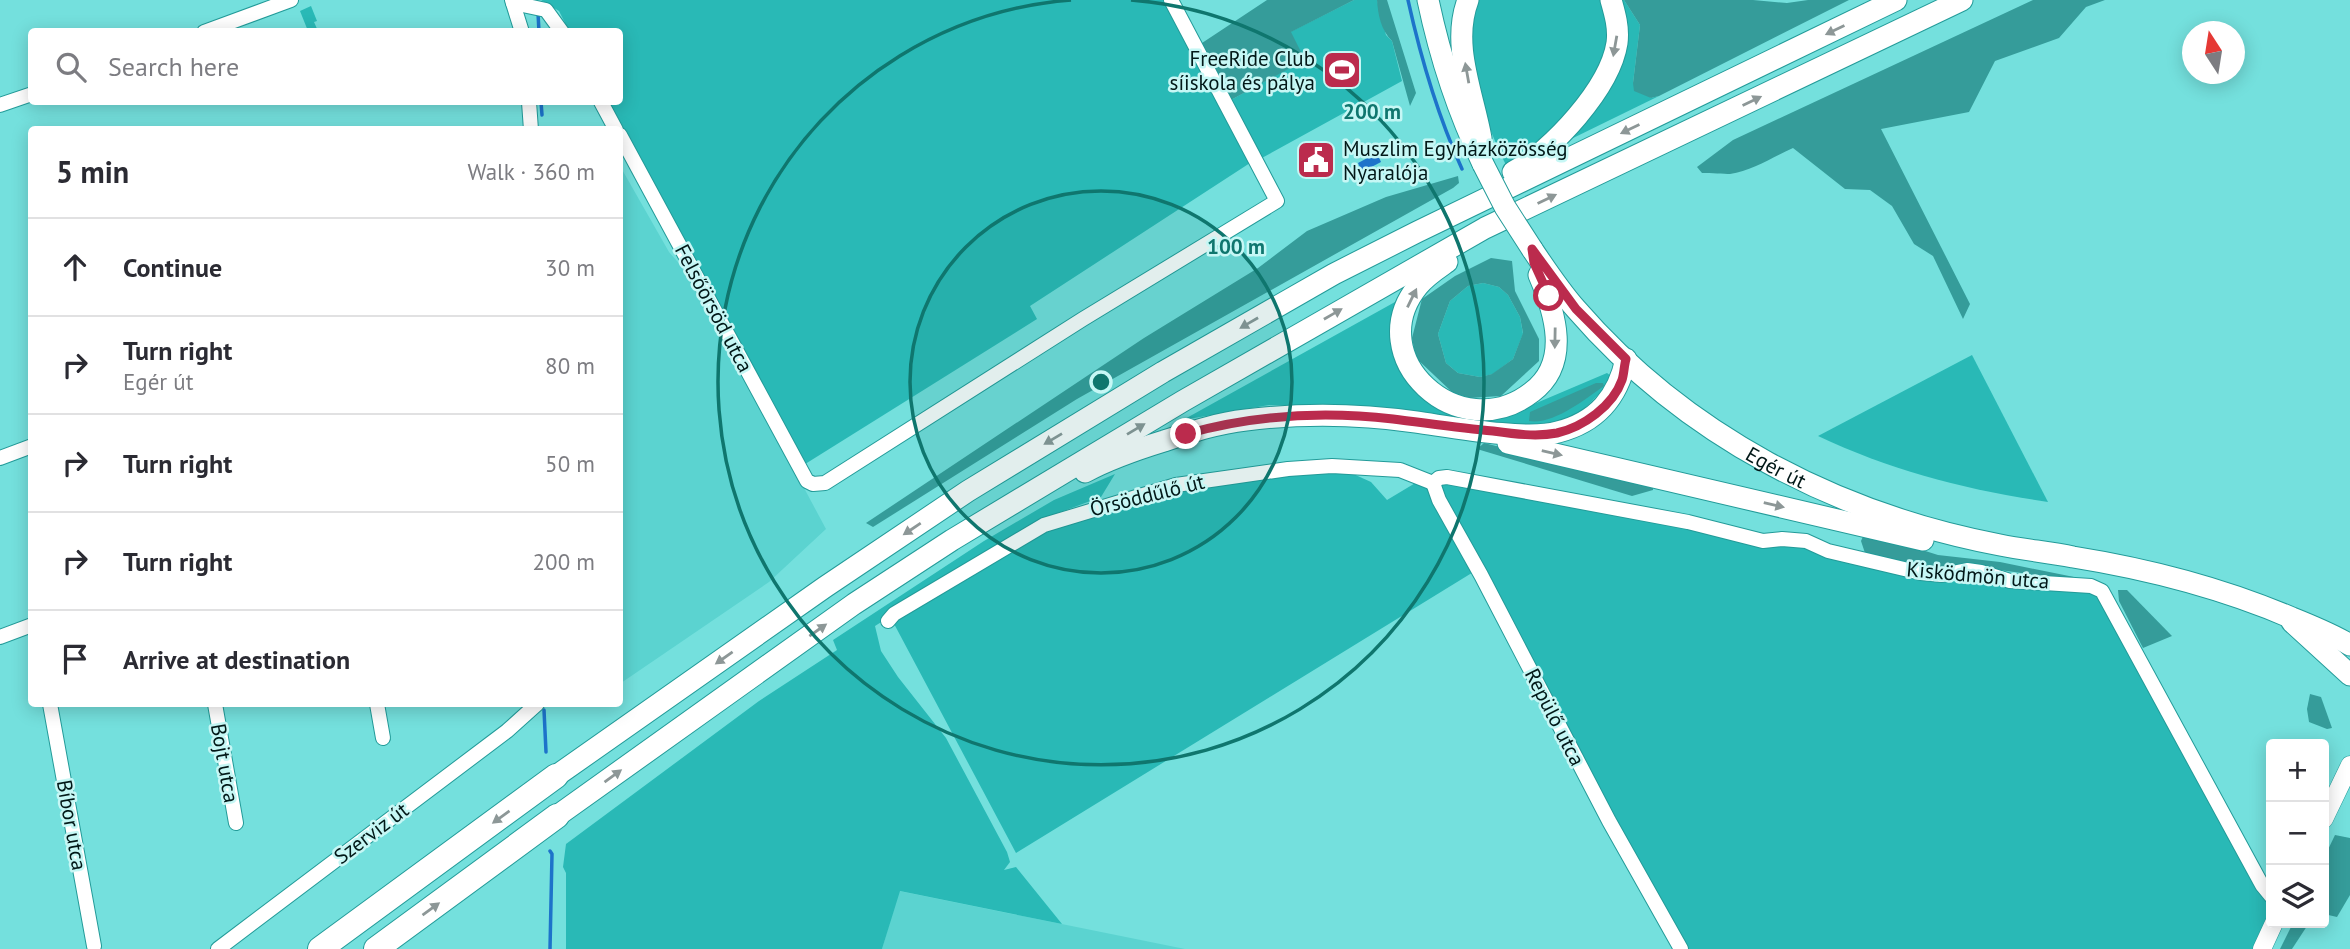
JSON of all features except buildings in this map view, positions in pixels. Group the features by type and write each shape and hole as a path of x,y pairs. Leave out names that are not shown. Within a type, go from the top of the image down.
{"highway":[{"path":"320,949 556,776"},
{"path":"376,949 557,816"}],"main road":[{"name":"Egér út","path":"1429,0 1453,93 1465,126 1505,207 1532,249 1576,309 1626,359 1702,423 1773,467 1886,515 1998,545 2075,557 2230,593 2347,641"},
{"path":"1468,0 1463,20 1464,57 1478,122 1483,164"},
{"path":"1417,232 1450,205 1531,162 1564,131 1597,89 1612,63 1617,41 1617,19 1611,0"},
{"path":"556,776 825,587 968,491 1163,372 1334,274 1896,0"},
{"path":"557,816 854,604 952,540 1182,401 1485,228 1962,0"},
{"path":"1485,228 1469,246 1419,285 1406,310 1401,335 1407,362 1422,384 1441,399 1465,408 1498,409 1524,399 1539,387 1548,374 1557,341 1555,323 1549,296 1534,263 1532,249"},
{"path":"952,540 998,525 1089,470 1153,444 1217,425 1245,420 1324,415 1365,416 1517,434 1556,433 1599,411 1615,394 1622,381 1626,359"},
{"path":"1438,425 1950,546 1998,545"},
{"path":"2283,613 2321,651 2350,674"}],"street":[{"path":"215,28 291,0"},
{"name":"Felsőörsöd utca","path":"623,141 807,481 813,484 825,483 1277,201 1171,0"},
{"path":"521,28 512,1 549,8 560,28"},
{"path":"0,105 28,95"},
{"path":"529,105 531,126"},
{"path":"603,105 614,126"},
{"path":"0,458 28,448"},
{"name":"Örsöddűlő út","path":"888,621 894,614 1044,524 1176,485 1288,469 1332,466 1400,470 1433,483"},
{"name":"Kisködmön utca","path":"1433,483 1439,478 1447,477 1688,522 1763,541 1806,541 1828,551 1921,573 1942,575 1967,570 2010,581 2091,586 2102,592 2266,890"},
{"name":"Repülő utca","path":"1433,483 1439,500 1482,575 1609,821 1681,949"},
{"path":"0,637 28,626"},
{"name":"Bíbor utca","path":"51,707 94,946"},
{"name":"Bojt utca","path":"216,707 236,822"},
{"path":"378,707 383,738"},
{"name":"Szerviz út","path":"218,949 527,710"},
{"path":"2329,809 2350,765"},
{"path":"2262,949 2272,928"}],"shaded area":[{"path":"541,0 1163,0 1250,163 1030,306 1037,319 802,466 623,134 623,126 619,126 608,105 623,105 623,28 568,28 559,11"},
{"path":"1267,0 1354,0 1291,32 1305,60 1229,101 1202,43"},
{"name":"FreeRide Club síiskola és pálya","path":"1354,0 1377,0 1386,35 1392,41 1402,81 1260,159 1229,101 1304,60 1290,32"},
{"path":"1377,0 1387,0 1416,93 1410,106 1392,41 1381,22"},
{"path":"1476,0 1602,0 1610,28 1608,54 1578,104 1528,155 1507,167 1489,127 1477,86 1472,44"},
{"path":"1620,0 1624,0 1640,25 1633,83 1651,98 1659,96 1567,141 1605,92"},
{"path":"1624,0 1753,0 1787,3 1849,0 1651,98 1634,91 1640,25"},
{"path":"2033,0 2105,0 2086,7 2059,38 1995,61 1969,112 1881,129 1970,304 1963,319 1933,256 1914,244 1892,206 1870,190 1845,189 1793,148 1754,167 1730,174 1702,173 1697,167 1733,140"},
{"path":"311,6 317,28 307,28 300,11"},
{"path":"1377,153 1381,162 1362,172 1358,163"},
{"path":"623,171 669,252 691,277 826,529 769,582 623,682"},
{"path":"1458,176 1459,183 1453,188 1077,399 873,527 866,523 1144,338 1258,268 1307,231 1386,197"},
{"path":"1491,258 1512,261 1515,291 1539,339 1539,361 1501,396 1470,398 1453,393 1416,358 1412,338 1422,299 1455,276","holes":["1483,283 1499,287 1508,295 1520,317 1523,333 1513,359 1492,374 1480,377 1458,373 1446,363 1438,334 1450,301 1468,286"]},
{"path":"1483,283 1499,287 1508,295 1520,317 1523,334 1513,359 1493,374 1480,377 1458,373 1446,363 1438,334 1450,301 1468,286"},
{"path":"1404,297 1403,375 1432,405 1471,414 1520,410 1607,373 1611,376 1610,383 1578,415 1541,427 1453,419 1382,407 1269,405 1183,420"},
{"path":"1972,355 2048,502 1988,492 1930,478 1818,436"},
{"path":"1596,383 1603,383 1604,386 1568,410 1548,419 1529,421 1530,412"},
{"path":"1484,443 1653,484 1653,490 1632,496 1477,449"},
{"path":"1340,468 1371,482 1387,500 1417,482 1439,478 1782,539 1954,573 2102,591 2266,887 2266,928 2269,928 2262,949 1681,949 1475,571 1016,853 892,620 1049,524 1139,495"},
{"path":"1115,474 1101,497 1045,518 875,626 881,651 946,738 1007,852 1010,862 1004,870 1016,867 1062,924 900,891 882,949 566,949 566,873 563,867 566,844 759,701 837,650 833,640 984,541 1054,500"},
{"path":"1865,532 1938,555 2000,562 2074,577 2072,580 1971,566 1932,568 1865,553 1861,541"},
{"path":"2118,590 2127,590 2172,636 2143,648 2119,601"},
{"path":"2310,694 2321,697 2332,728 2327,729 2309,722 2307,709"},
{"path":"2335,835 2350,838 2350,895 2337,917 2329,915 2329,848"},
{"path":"899,891 1185,949 882,949"},
{"path":"2290,928 2306,928 2292,949 2280,949"}],"waterway":[{"path":"1408,0 1430,86 1462,169"},
{"path":"538,13 539,28"},
{"path":"541,105 542,115"},
{"path":"544,710 546,752"},
{"path":"550,851 550,949"}],"place":[{"name":"FreeRide Club síiskola és pálya","path":"1342,70"},
{"name":"Muszlim Egyházközösség Nyaralója","path":"1316,160"}],"route":[{"path":"1186,434 1245,420 1341,415 1517,434 1556,433 1573,427 1599,411 1615,394 1622,381 1626,359 1576,309 1532,249 1534,263 1549,296"}]}
